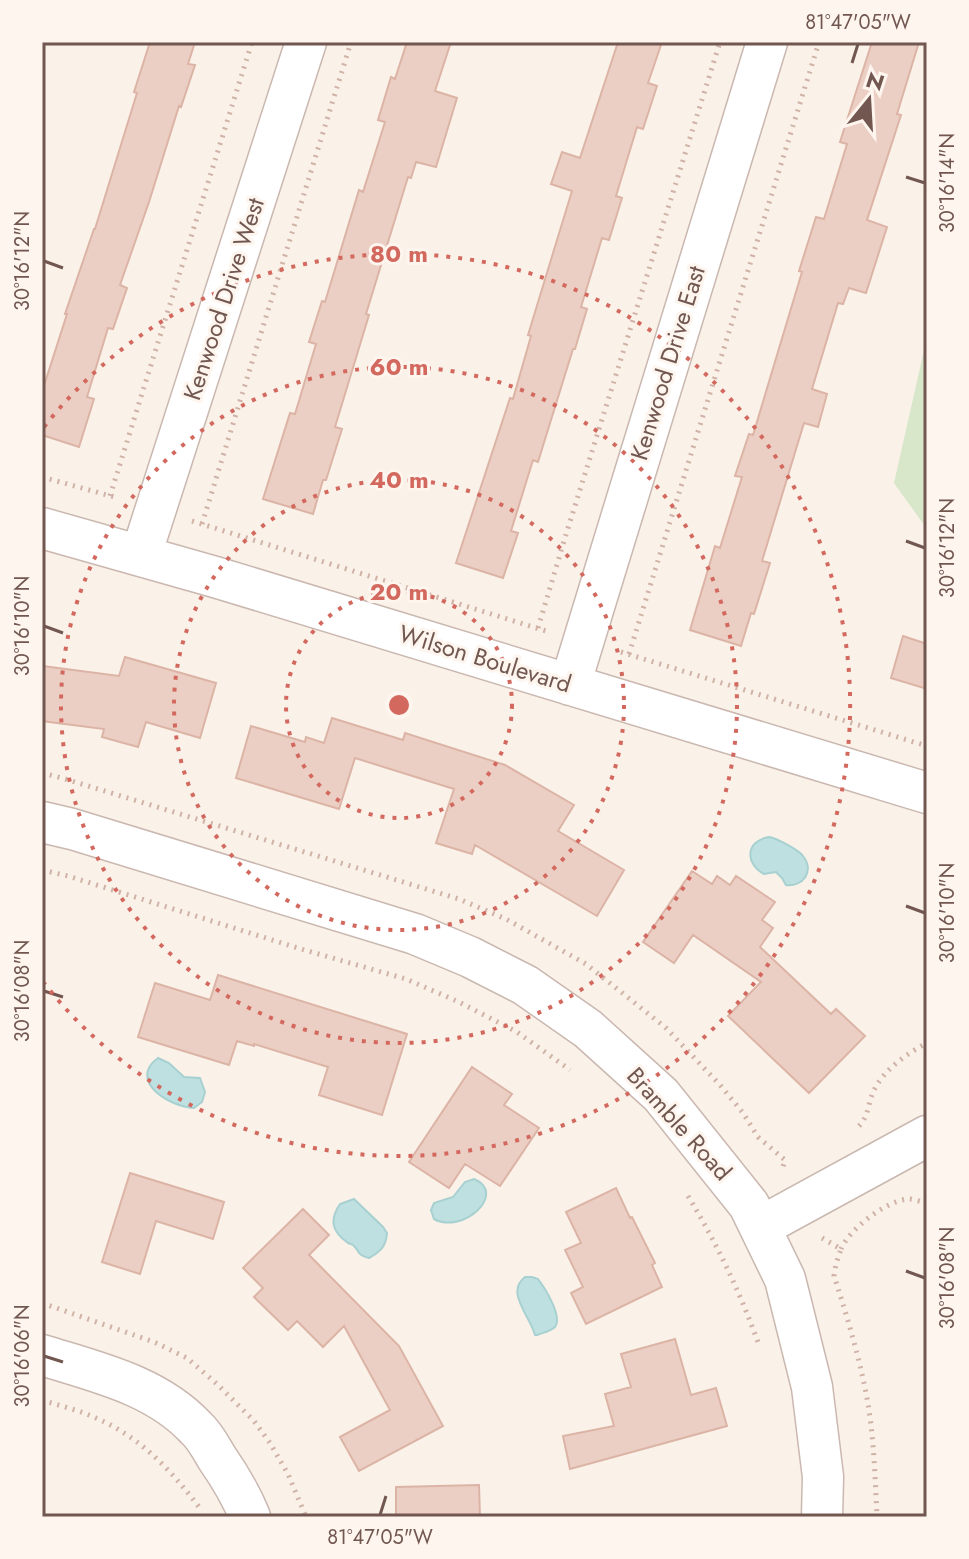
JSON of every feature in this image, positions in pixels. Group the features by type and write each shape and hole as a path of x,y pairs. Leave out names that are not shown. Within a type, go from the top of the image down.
{"street":[{"name":"Kenwood Drive West","path":"141,555 306,42"},
{"name":"Kenwood Drive East","path":"570,685 767,42"},
{"name":"Wilson Boulevard","path":"42,528 141,555 927,793"},
{"name":"Bramble Road","path":"42,822 415,934 525,985 588,1029 661,1095 749,1205 785,1279 812,1387 823,1477 822,1517"},
{"path":"760,1227 927,1136"},
{"path":"42,1355 110,1376 150,1393 180,1412 198,1430 241,1493 250,1517"}],"path":[{"path":"110,496 252,42"},
{"path":"202,524 351,42"},
{"path":"538,628 720,42"},
{"path":"629,654 819,42"},
{"path":"42,477 130,500 927,746"},
{"path":"42,870 406,979 517,1032 577,1075"},
{"path":"856,1129 864,1121 874,1091 885,1075 902,1058 927,1043"},
{"path":"680,1185 716,1242 741,1296 758,1345"},
{"path":"841,1249 845,1239 860,1225 893,1204 908,1199 927,1203"},
{"path":"42,1400 95,1417 127,1433 161,1460 203,1517"}],"green space":[{"path":"927,337 927,529 894,483"}],"water":[{"path":"769,837 803,856 808,867 802,881 786,885 776,872 764,874 753,865 752,848 761,839"},
{"path":"158,1058 169,1063 184,1077 200,1078 205,1092 202,1102 194,1108 184,1107 155,1091 147,1075"},
{"path":"474,1179 483,1185 486,1193 478,1210 457,1221 434,1219 431,1210 434,1203 453,1197 465,1182"},
{"path":"354,1199 387,1233 382,1248 369,1258 343,1239 334,1225 334,1215 340,1204"},
{"path":"525,1277 538,1279 557,1317 555,1327 537,1335 518,1297 519,1283"}],"building":[{"path":"150,42 195,42 188,64 195,65 120,285 127,288 113,329 108,328 87,397 94,399 79,447 42,435 42,392 137,93 134,92"},
{"path":"407,42 451,42 435,91 457,98 436,167 416,162 411,178 408,177 335,427 342,429 313,514 263,499 290,413 295,414 316,344 309,342 322,301 325,302 359,190 363,192 385,122 378,120 391,77 395,79"},
{"path":"618,42 662,42 648,83 657,86 643,129 637,127 616,196 622,198 609,240 602,238 581,307 587,309 575,349 538,462 533,460 511,531 518,533 503,578 456,563 510,398 513,399 531,336 528,335 572,191 551,184 562,152 580,158"},
{"path":"872,42 919,42 897,114 901,115 867,220 887,227 866,293 849,288 843,304 838,303 812,389 827,394 818,427 804,423 762,561 770,563 741,646 690,630 715,546 720,548 742,477 735,476 749,434 753,435 816,217 824,219 847,144 840,142"},
{"path":"903,636 927,644 927,689 891,678"},
{"path":"125,657 216,683 200,738 146,722 138,747 102,737 104,729 42,721 42,666 119,676"},
{"path":"332,718 403,740 405,733 505,765 574,805 558,831 624,870 597,916 475,845 472,854 436,843 454,789 355,758 339,809 236,778 251,726 305,742 306,737 324,743"},
{"path":"692,871 712,884 717,876 730,885 736,876 775,902 762,920 773,928 760,947 831,1014 836,1009 865,1036 809,1093 728,1016 761,982 693,935 674,963 643,942"},
{"path":"218,975 407,1034 382,1115 319,1095 328,1067 237,1041 229,1065 138,1037 155,983 210,1000"},
{"path":"472,1067 512,1094 504,1105 539,1128 500,1186 465,1164 449,1188 409,1162"},
{"path":"130,1173 224,1202 213,1239 156,1221 140,1274 102,1262"},
{"path":"616,1188 655,1263 652,1265 662,1287 586,1324 571,1293 583,1287 565,1250 581,1243 566,1212"},
{"path":"303,1209 329,1235 309,1255 399,1346 443,1426 359,1471 340,1437 390,1410 344,1326 323,1347 297,1321 288,1330 254,1297 263,1288 243,1268"},
{"path":"675,1339 691,1395 716,1388 727,1426 570,1469 563,1436 614,1426 605,1394 631,1387 621,1354"},
{"path":"479,1485 480,1517 396,1517 396,1487"}]}
